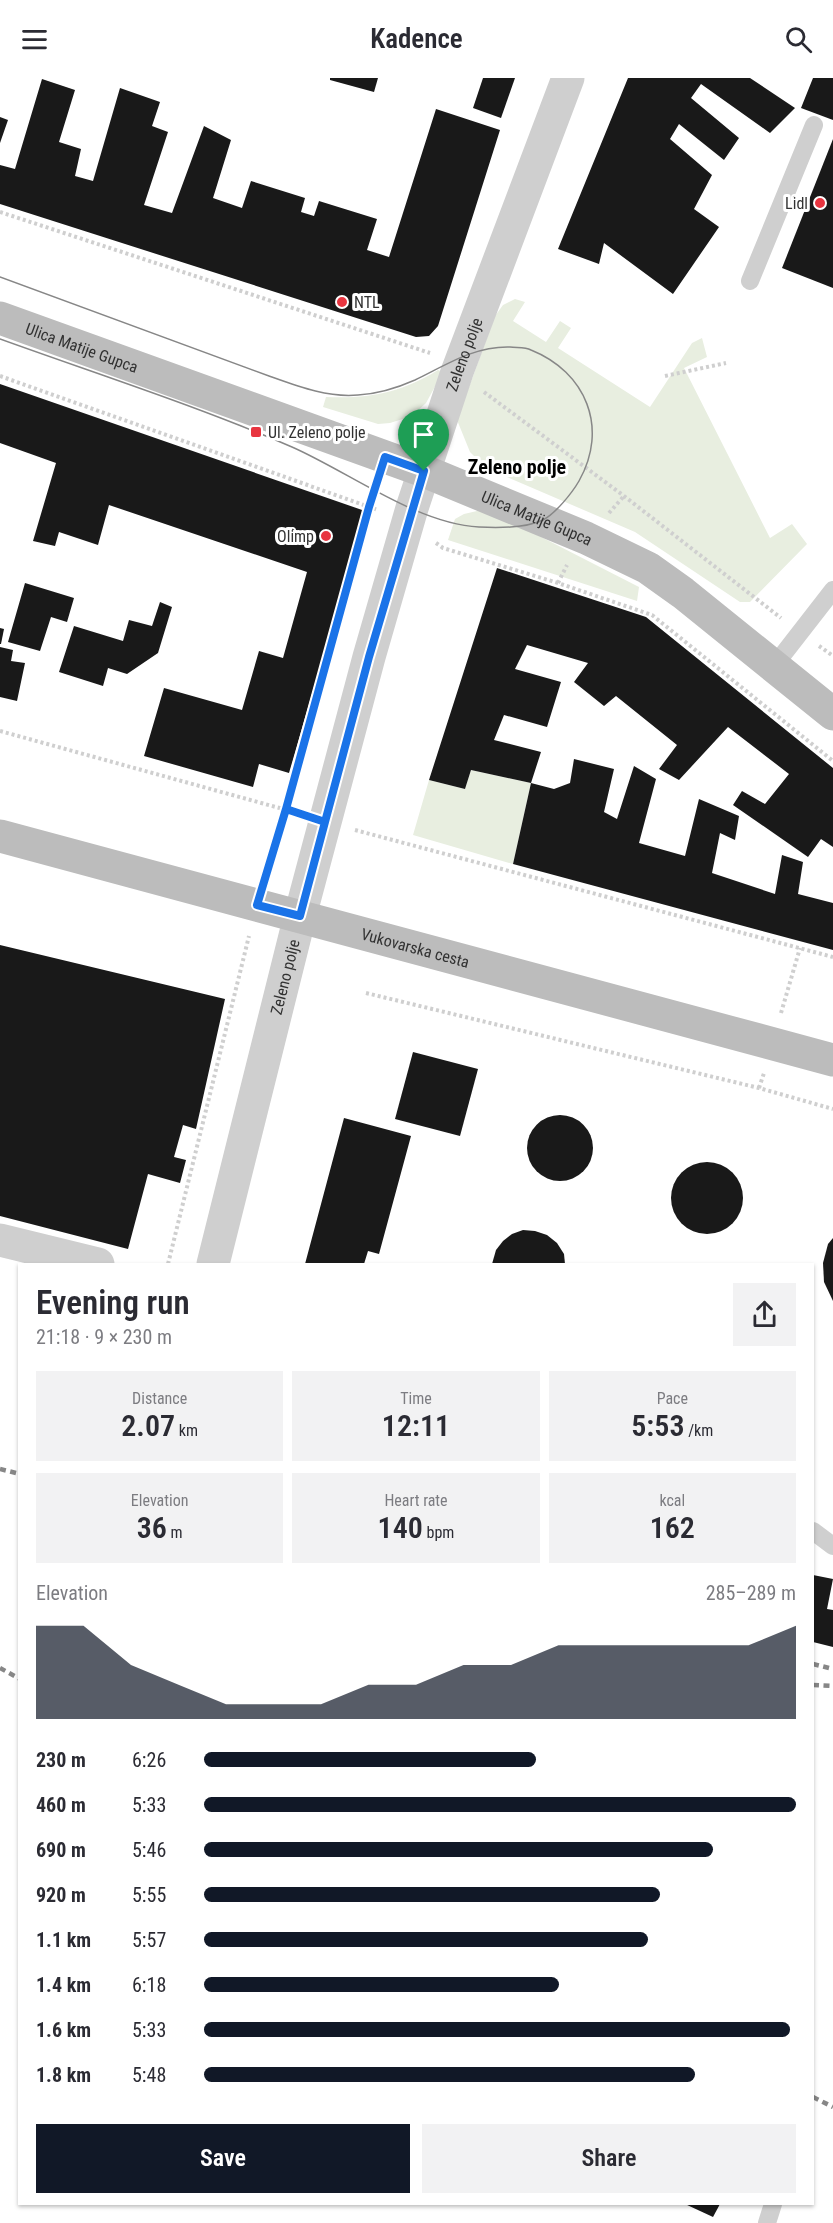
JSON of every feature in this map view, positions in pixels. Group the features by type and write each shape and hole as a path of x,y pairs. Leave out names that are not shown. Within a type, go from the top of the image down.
{"main road":[{"name":"Ulica Matije Gupca","path":"0,318 424,471 576,533 648,568 683,592 833,714"},
{"name":"Vukovarska cesta","path":"0,836 833,1060"}],"street":[{"name":"Zeleno polje","path":"213,1263 325,822 369,657 424,471 457,372 567,78"},
{"path":"0,1240 94,1263"}],"lane":[{"path":"750,281 814,125"},
{"path":"774,666 833,590"},
{"path":"814,1532 833,1546"},
{"path":"767,2223 773,2205"}],"path":[{"path":"0,212 426,350 624,496 833,656"},
{"path":"664,376 726,363"},
{"path":"168,1263 257,905 385,457"},
{"path":"0,731 286,809 404,845 833,957"},
{"path":"366,993 759,1088 833,1109"}],"shaded area":[{"path":"515,299 525,302 513,321 546,342 560,321 571,328 558,348 650,407 692,343 702,338 707,357 684,368 770,538 792,524 807,544 750,602 740,602 635,532 486,468 470,452 457,420 495,316 503,305"},
{"path":"438,370 443,372 426,403 412,416 378,424 323,407 326,397 356,397 384,393 411,384"},
{"path":"477,511 489,512 504,518 639,587 637,601 448,540 455,519"},
{"path":"471,770 531,783 513,864 413,835 429,780 465,789"}],"building":[{"path":"330,78 378,78 374,92 330,80"},
{"path":"483,78 515,78 501,118 473,108"},
{"path":"628,78 750,78 795,108 770,133 701,84 691,98 739,138 724,160 679,124 670,139 712,175 694,209 719,227 673,294 604,243 599,264 558,249"},
{"path":"813,78 833,78 833,120 801,108"},
{"path":"42,79 75,90 59,142 81,149 75,176 93,181 120,88 160,102 152,126 168,132 144,205 172,213 204,126 231,140 213,198 242,208 251,181 305,198 301,212 314,216 319,201 377,219 367,250 389,257 436,109 500,130 438,326 429,336 416,337 0,204 0,165 15,169"},
{"path":"0,117 8,120 0,143"},
{"name":"Lidl","path":"833,139 833,288 782,268"},
{"path":"0,384 365,511 289,773 259,764 253,787 144,756 164,688 242,710 259,651 283,658 307,572 109,505 98,545 59,532 55,546 33,541 56,463 0,443"},
{"path":"497,568 646,617 833,768 833,847 821,839 808,857 733,805 742,791 765,804 789,774 728,727 679,780 659,769 677,745 616,696 604,706 574,682 588,663 527,645 515,669 561,682 547,727 504,715 494,740 541,752 531,783 471,770 465,789 429,780"},
{"path":"25,583 74,598 67,622 51,617 40,651 8,642"},
{"path":"160,602 172,607 158,653 127,674 108,668 103,686 59,672 74,626 123,641 129,620 152,626"},
{"path":"0,628 4,629 1,644 0,644"},
{"path":"0,647 13,650 11,661 25,663 17,701 0,697"},
{"path":"574,759 614,769 604,812 617,819 634,766 656,779 639,843 685,856 699,799 739,816 735,840 720,833 712,873 775,894 782,855 803,862 798,894 833,903 833,950 513,864 531,783 554,789 570,783"},
{"path":"0,945 225,999 196,1129 183,1125 174,1157 186,1160 180,1183 148,1174 128,1249 0,1216"},
{"path":"413,1052 478,1069 460,1136 395,1119"},
{"path":"560,1115 573,1118 583,1125 590,1135 593,1148 590,1161 583,1171 573,1178 560,1181 547,1178 537,1171 530,1161 527,1148 530,1135 537,1125 547,1118"},
{"path":"344,1118 411,1136 379,1254 368,1251 364,1263 305,1263"},
{"path":"707,1162 727,1168 737,1178 743,1198 737,1218 727,1228 707,1234 687,1228 677,1218 671,1198 677,1178 687,1168"},
{"path":"523,1230 547,1235 557,1243 564,1254 565,1263 492,1263 496,1250 512,1234"},
{"path":"833,1238 833,1301 824,1282 823,1263 828,1244"},
{"path":"814,1575 833,1579 827,1609 833,1610 833,1647 814,1642"},
{"path":"687,2205 719,2205 713,2217"}],"tram line":[{"path":"0,277 280,380 335,395 365,394 394,388 472,353 484,350 510,347 529,349 566,372 578,387 587,404 592,441 588,461 579,481 553,513 543,520 528,525 503,527 456,524 408,507 314,457 256,432 0,339"}],"railway":[{"path":"0,1469 18,1474"},
{"path":"814,1664 833,1669"},
{"path":"0,1668 18,1678"},
{"path":"814,1685 833,1686"},
{"path":"814,2098 833,2107"}],"place":[{"name":"Lidl","path":"820,203"},
{"name":"NTL","path":"342,302"},
{"name":"Ul. Zeleno polje","path":"256,432"},
{"name":"Olimp","path":"326,536"}],"district":[{"name":"Zeleno polje","path":"517,467"}],"route":[{"path":"424,471 369,657 325,822 286,809 257,905 300,916 325,822 286,809 369,507 385,457 424,471"}]}
